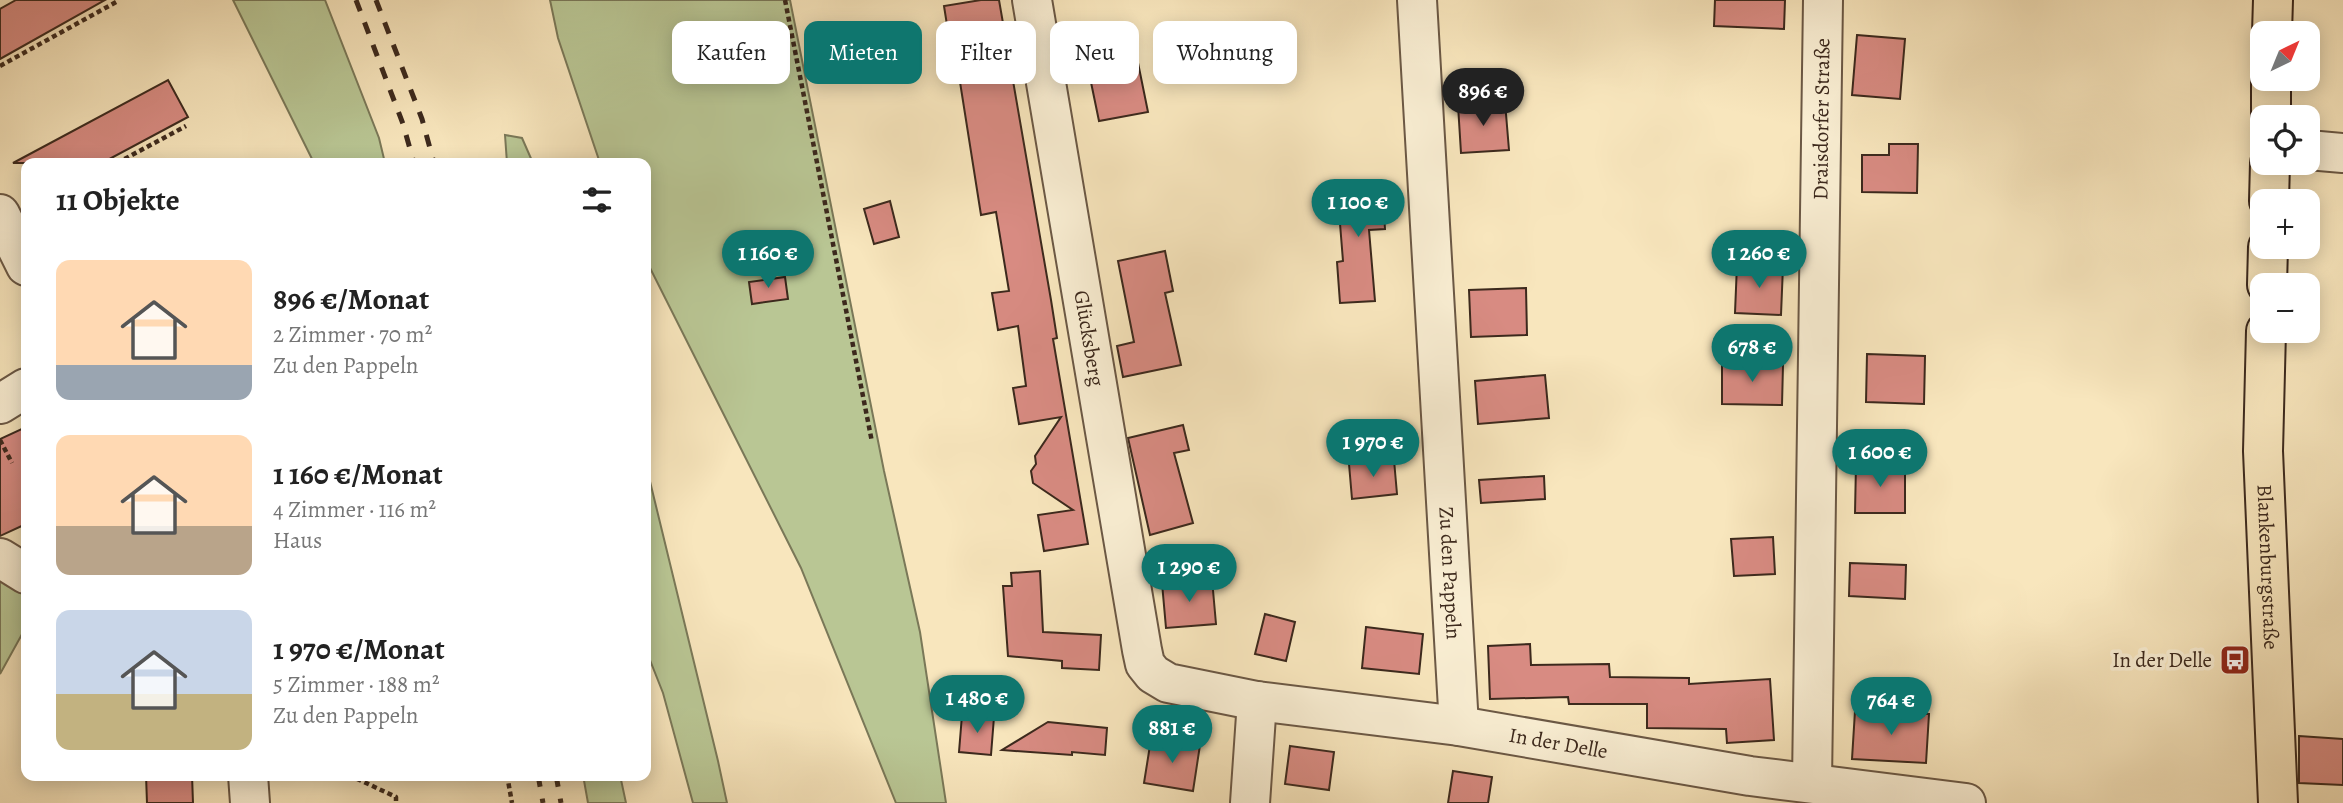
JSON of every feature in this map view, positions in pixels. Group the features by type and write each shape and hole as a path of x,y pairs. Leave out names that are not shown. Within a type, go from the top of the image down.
{"main road":[{"path":"2272,21 2273,0"},
{"name":"Blankenburgstraße","path":"2266,343 2263,451 2278,803"}],"street":[{"name":"Glücksberg","path":"1032,0 1140,641 1145,664 1153,674"},
{"name":"Zu den Pappeln","path":"1417,0 1459,726"},
{"name":"Draisdorfer Straße","path":"1812,782 1822,0"},
{"path":"2320,150 2343,153"},
{"path":"0,214 21,256"},
{"path":"0,404 21,391"},
{"path":"0,558 21,572"},
{"name":"In der Delle","path":"1153,674 1167,683 1257,701 1459,726 1750,789 1812,782 1966,803"},
{"path":"1250,803 1257,701"},
{"path":"248,781 250,803"}],"path":[{"path":"785,0 872,442"},
{"path":"0,65 118,1"},
{"path":"126,158 186,126"},
{"path":"0,440 12,463"},
{"path":"362,781 396,797 396,803"},
{"path":"508,781 512,803"}],"green space":[{"path":"233,0 325,0 379,138 384,158 312,158"},
{"path":"550,0 790,0 804,70 804,84 807,84 884,471 920,632 946,803 896,803 801,568 651,270 651,158 598,158 558,38"},
{"path":"505,135 522,138 531,158 507,158"},
{"path":"651,486 727,803 693,803 663,693 651,663"},
{"path":"0,564 21,577 21,636 0,674"},
{"path":"584,781 621,781 626,803 588,803"}],"building":[{"path":"16,0 105,0 0,59 0,9"},
{"path":"999,0 1003,21 946,21 944,6"},
{"path":"1715,0 1785,0 1784,29 1714,26"},
{"path":"1857,35 1905,39 1900,99 1852,95"},
{"path":"1139,68 1148,112 1099,121 1091,84 1139,84"},
{"path":"168,80 188,117 111,158 22,158"},
{"path":"960,84 1014,84 1051,300 1057,338 1053,339 1088,544 1044,551 1038,515 1073,510 1033,483 1031,471 1036,464 1035,456 1061,417 1019,424 1013,388 1026,386 1018,326 998,330 992,293 1009,291 996,212 981,215"},
{"path":"1505,102 1509,150 1461,153 1458,105"},
{"path":"1889,144 1918,144 1917,193 1862,192 1862,155 1889,155"},
{"path":"1382,183 1385,229 1369,230 1375,301 1340,303 1337,262 1343,261 1337,186"},
{"path":"890,201 899,237 874,244 864,209"},
{"path":"1165,251 1173,291 1165,293 1181,365 1123,377 1117,346 1134,342 1118,261"},
{"path":"1737,264 1783,266 1781,315 1735,313"},
{"path":"785,277 788,299 752,304 749,282"},
{"path":"1526,288 1527,335 1471,337 1469,290"},
{"path":"1867,354 1925,356 1924,404 1866,402"},
{"path":"1722,364 1783,365 1782,405 1722,404"},
{"path":"1545,375 1549,418 1478,424 1475,381"},
{"path":"1183,425 1189,450 1174,453 1193,523 1150,535 1128,438"},
{"path":"21,429 21,526 0,536 0,439"},
{"path":"1394,460 1397,494 1352,499 1349,464"},
{"path":"1856,464 1905,465 1905,513 1855,513"},
{"path":"1544,476 1545,499 1481,503 1479,480"},
{"path":"1773,537 1775,574 1734,576 1731,539"},
{"path":"1850,563 1906,565 1905,599 1849,596"},
{"path":"1040,571 1043,632 1101,635 1099,670 1062,668 1062,661 1008,656 1003,586 1012,586 1011,573"},
{"path":"1212,579 1216,624 1166,628 1162,583"},
{"path":"1265,614 1295,622 1286,661 1255,654"},
{"path":"1366,627 1423,634 1419,674 1362,668"},
{"path":"1530,644 1531,665 1609,664 1610,677 1689,678 1689,684 1770,679 1774,740 1727,743 1726,729 1647,728 1647,704 1569,704 1568,697 1490,699 1488,646"},
{"path":"1855,711 1929,714 1926,763 1852,759"},
{"path":"962,715 994,717 991,755 959,752"},
{"path":"1048,722 1107,728 1105,755 1002,750"},
{"path":"2299,736 2343,739 2343,785 2299,783"},
{"path":"1151,739 1200,745 1193,791 1144,783"},
{"path":"1290,746 1334,752 1329,790 1285,784"},
{"path":"1453,771 1492,777 1488,803 1448,803"},
{"path":"146,781 192,781 193,803 147,803"}],"railway":[{"path":"356,0 403,124 413,158"},
{"path":"376,0 422,119 433,158"},
{"path":"539,781 543,803"},
{"path":"557,781 561,803"}],"place":[{"name":"In der Delle","path":"2235,660"}]}
